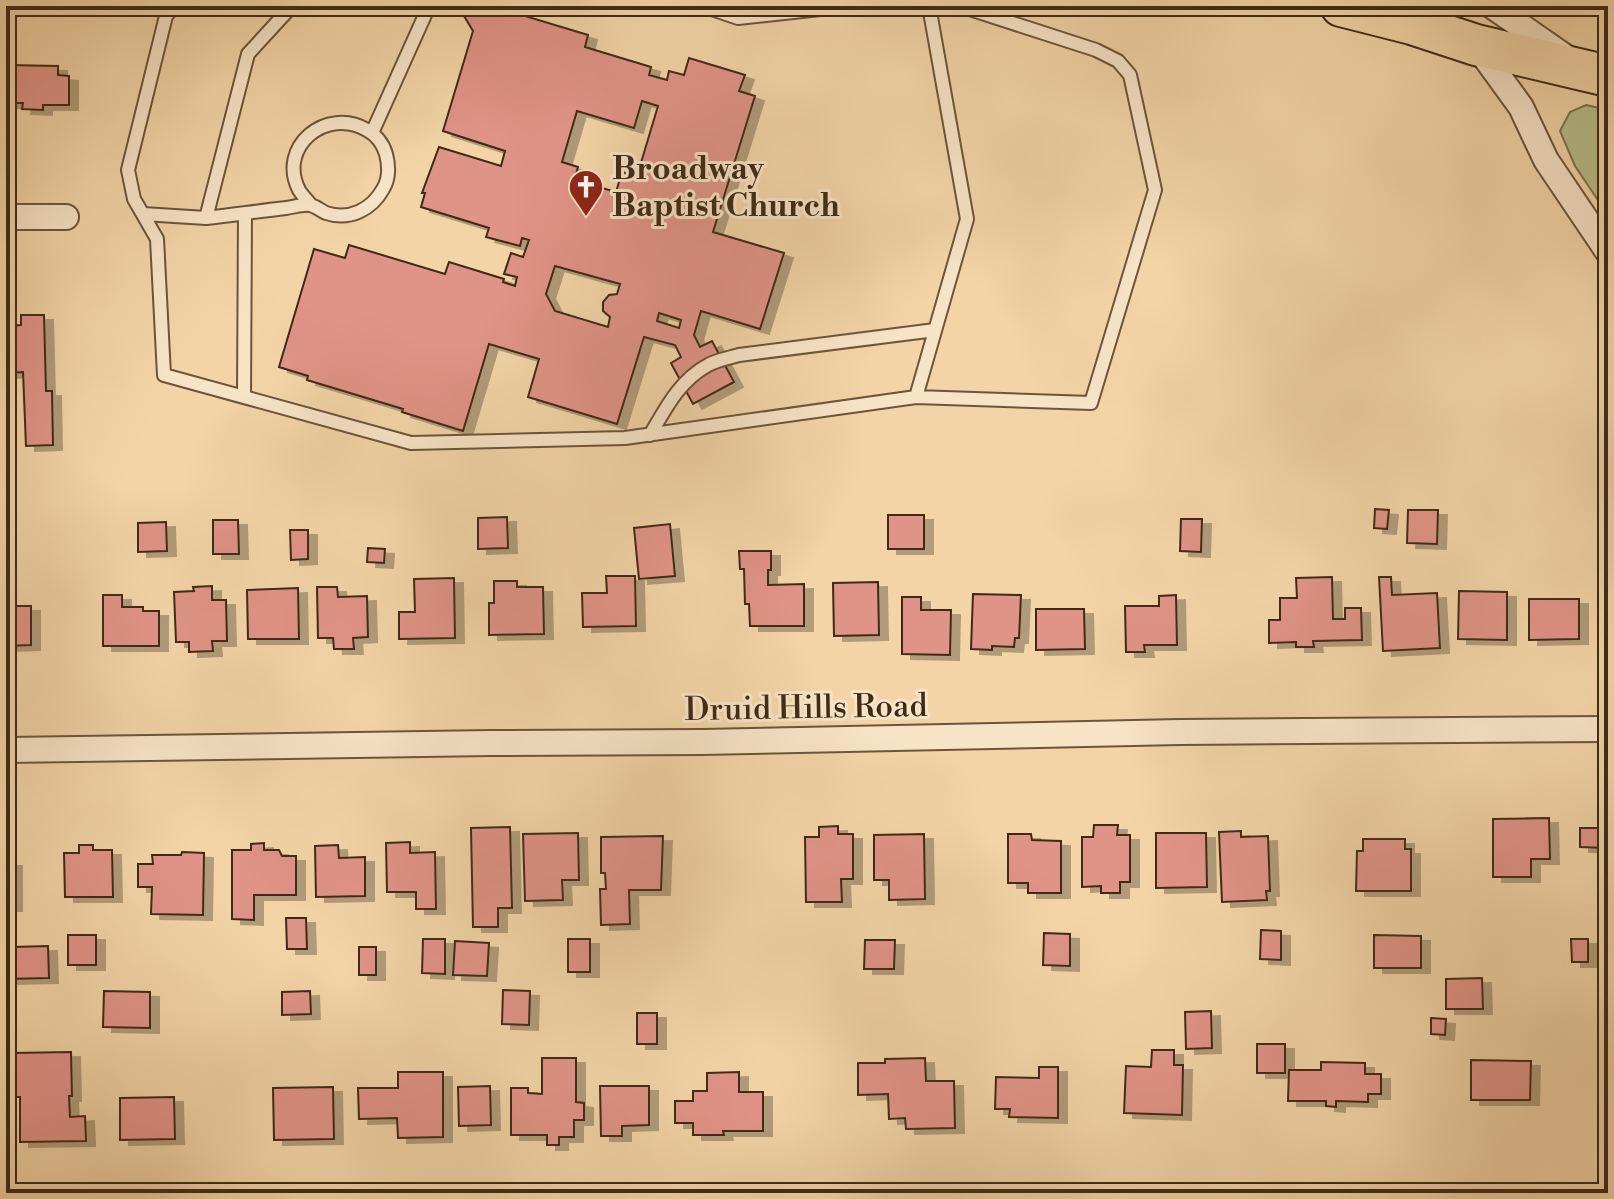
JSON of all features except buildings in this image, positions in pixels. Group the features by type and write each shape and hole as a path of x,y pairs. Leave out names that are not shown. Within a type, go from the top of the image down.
{"main road":[{"path":"1341,6 1412,24 1476,45 1597,74"}],"street":[{"path":"1492,6 1597,74"},
{"path":"1476,45 1521,107 1546,160 1608,252"},
{"path":"6,217 66,217"},
{"name":"Druid Hills Road","path":"6,750 702,742 1180,732 1608,729"}],"lane":[{"path":"175,6 166,16 128,170 134,199 157,239 164,375 411,443 625,438 916,397 1091,403 1155,190 1130,75 1118,61 1096,50 960,6"},
{"path":"206,218 248,54 292,6"},
{"path":"372,133 429,6"},
{"path":"703,6 738,18 848,6"},
{"path":"916,397 967,219 929,6"},
{"path":"338,122 356,124 372,133 384,147 389,165 387,183 378,199 363,211 345,216 327,214 311,205 299,190 294,172 297,154 306,138 320,126 338,122"},
{"path":"143,214 206,218 311,205"},
{"path":"244,397 245,213"},
{"path":"650,435 675,392 710,364 739,355 935,330"}],"green space":[{"path":"1586,105 1608,110 1608,215 1575,166 1560,131 1570,112"}],"place":[{"name":"Broadway Baptist Church","path":"586,218"}]}
